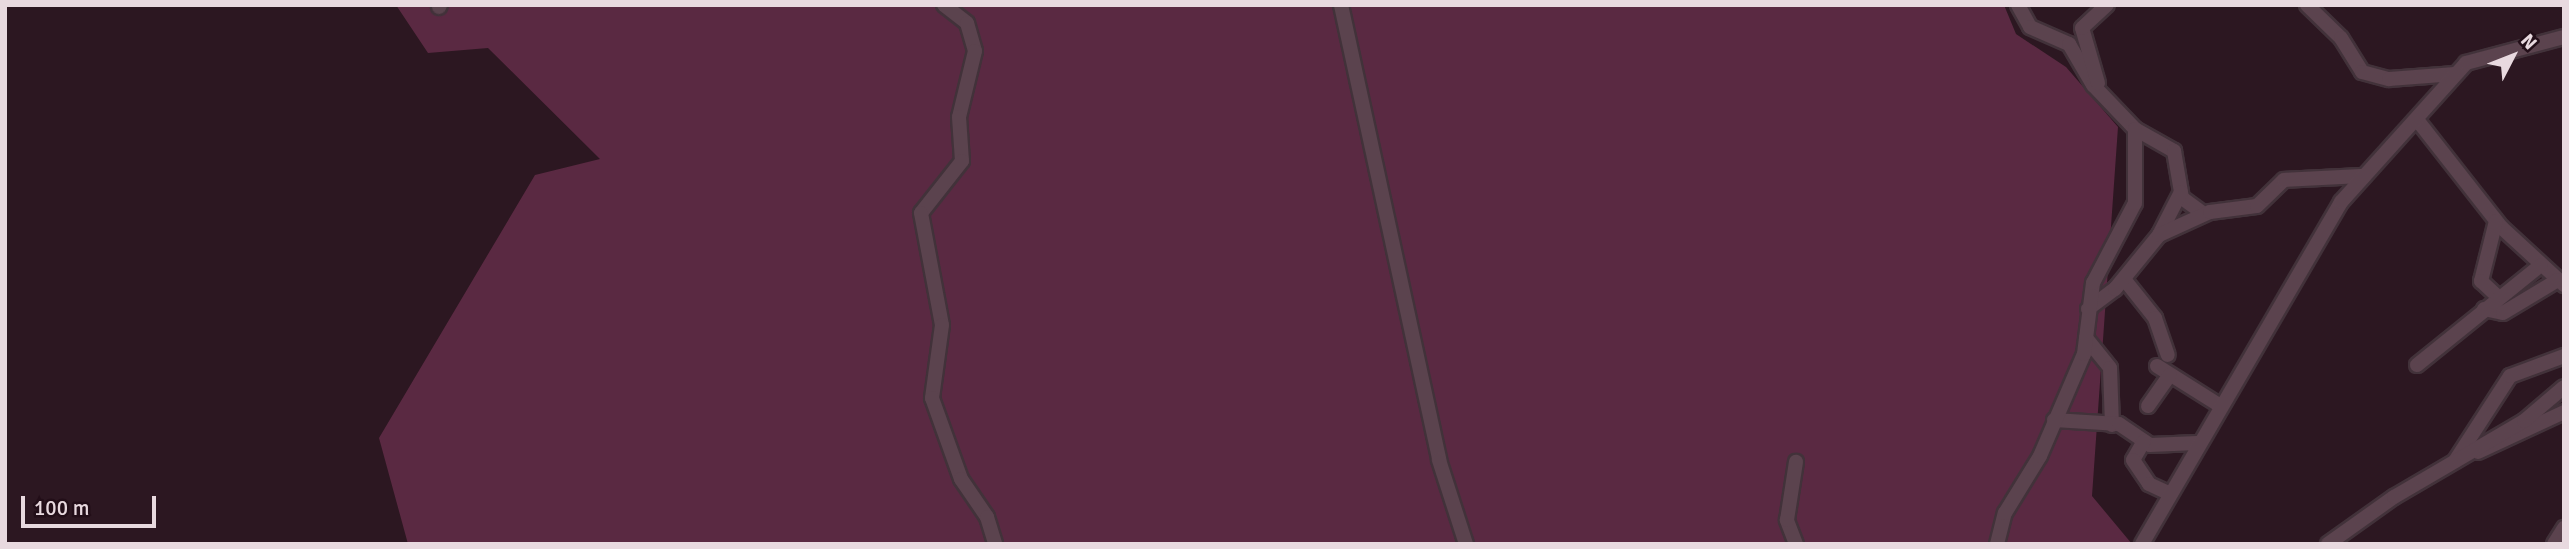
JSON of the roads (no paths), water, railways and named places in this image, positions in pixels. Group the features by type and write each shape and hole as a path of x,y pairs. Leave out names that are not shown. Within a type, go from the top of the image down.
{"street":[{"path":"944,5 967,23 975,51 959,117 962,161 921,213 942,325 932,398 961,480 987,517 995,544"},
{"path":"1341,5 1439,460 1466,544"},
{"path":"2018,5 2030,27 2069,44 2102,94 2135,129 2178,156 2181,192 2159,235 2123,279 2088,309"},
{"path":"2102,94 2082,28 2107,5"},
{"path":"2307,5 2341,38 2362,72 2389,79 2455,74"},
{"path":"2142,544 2197,443 2328,220 2364,176 2418,121 2455,74 2480,57 2564,37"},
{"path":"2418,121 2496,221 2561,283 2505,312 2484,309"},
{"path":"1997,544 2005,513 2054,420 2086,338 2088,309 2116,230 2135,203 2135,129"},
{"path":"2159,235 2204,214 2257,206 2284,180 2364,176"},
{"path":"2181,192 2204,214"},
{"path":"2496,221 2481,281 2497,296"},
{"path":"2417,365 2497,296 2541,265"},
{"path":"2123,279 2155,318 2168,355"},
{"path":"2086,338 2110,368 2112,425"},
{"path":"2449,466 2510,376 2564,356"},
{"path":"2157,366 2219,405"},
{"path":"2148,406 2170,375"},
{"path":"2328,544 2525,421 2564,387"},
{"path":"2449,466 2564,412"},
{"path":"2054,420 2112,425 2144,441 2197,443"},
{"path":"2144,441 2133,460 2149,484 2168,494"},
{"path":"1796,462 1787,520 1796,544"},
{"path":"2554,544 2564,528"}]}
